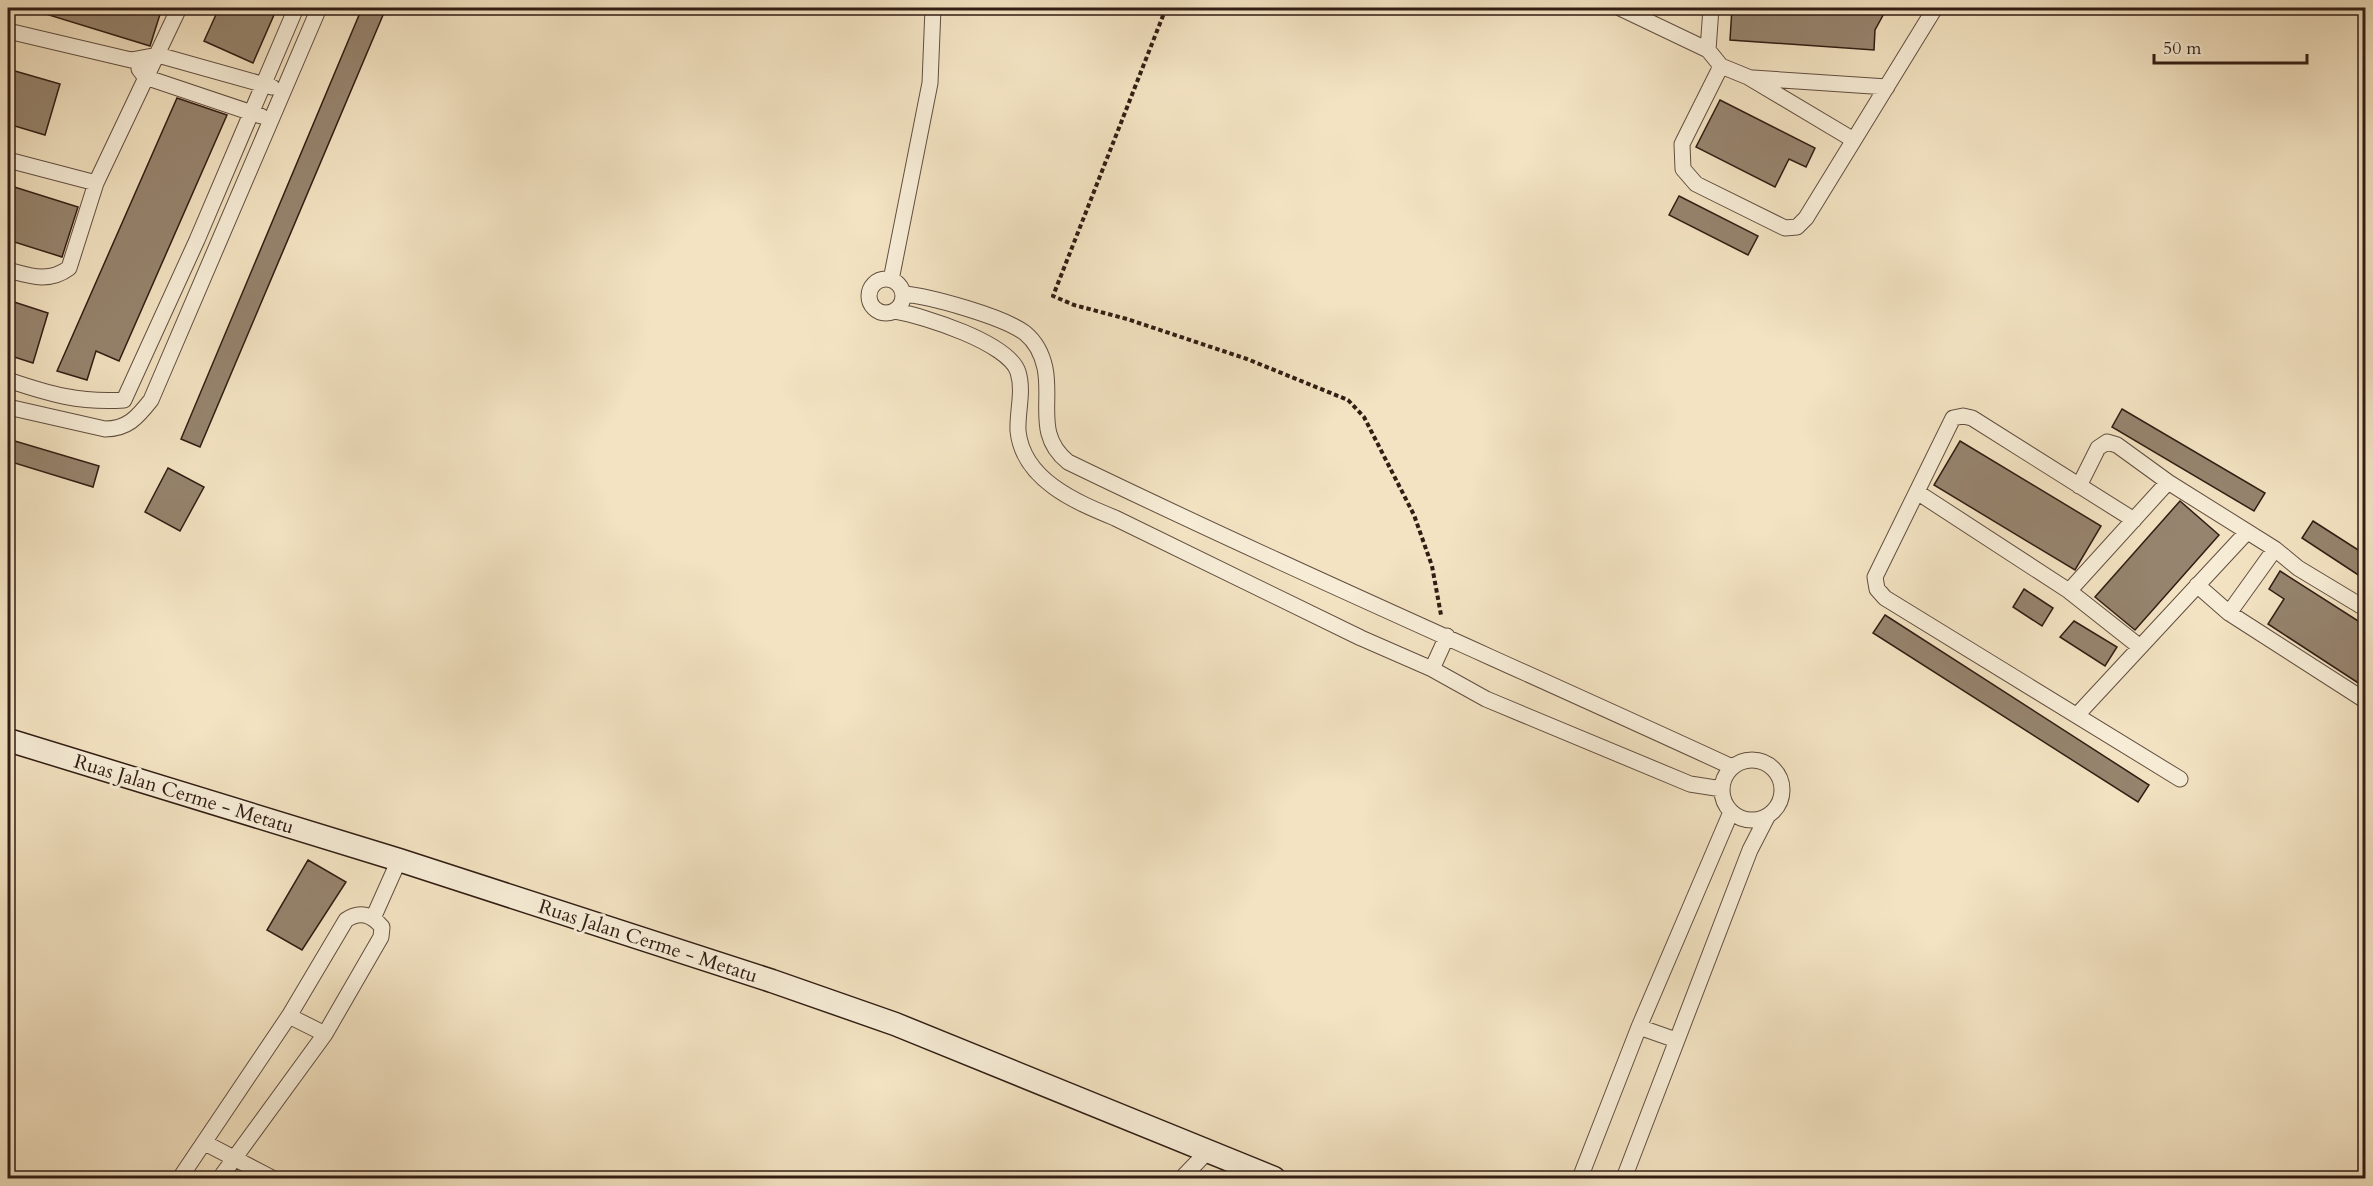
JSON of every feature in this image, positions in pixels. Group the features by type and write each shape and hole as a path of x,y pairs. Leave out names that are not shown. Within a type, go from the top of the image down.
{"main road":[{"name":"Ruas Jalan Cerme - Metatu","path":"8,740 399,860 772,981 895,1024 1274,1179"}],"street":[{"path":"8,270 41,279 59,276 69,268 96,183 180,8"},
{"path":"130,422 124,400 296,8"},
{"path":"8,407 105,429 120,429 140,414 151,400 319,8"},
{"path":"891,280 930,83 933,8"},
{"path":"1620,8 1708,50 1721,66 1748,77 1852,139"},
{"path":"1708,50 1711,8"},
{"path":"1721,66 1682,144 1683,169 1696,184 1785,228 1797,227 1806,218 1852,139 1935,8"},
{"path":"8,31 131,60 158,55 264,84 283,92"},
{"path":"131,60 145,77 272,120"},
{"path":"1748,77 1887,87"},
{"path":"8,160 96,183"},
{"path":"895,311 902,304 903,294 900,285 891,280 882,280 873,285 869,293 871,303 876,310 916,315 957,330 1009,357 1018,372 1018,432 1024,454 1036,471 1073,501 1115,518 1361,638 1432,669 1485,699 1690,784 1722,789"},
{"path":"903,294 925,296 984,316 1024,332 1037,345 1045,370 1048,433 1056,452 1068,462 1250,550 1447,636 1732,767"},
{"path":"8,380 55,396 93,402 124,400"},
{"path":"2133,520 1972,418 1963,416 1953,418 1875,577 1878,589 1885,598 2078,714 2180,779"},
{"path":"2079,486 2098,448 2106,442 2117,445 2168,482 2275,549 2298,568 2366,609"},
{"path":"2069,591 2168,482"},
{"path":"1917,492 2069,591 2140,647"},
{"path":"2078,714 2247,532"},
{"path":"2229,613 2275,549"},
{"path":"2197,585 2229,613 2366,701"},
{"path":"1432,669 1447,636"},
{"path":"1624,1179 1750,850 1767,817 1777,808 1782,797 1782,784 1778,773 1768,764 1756,760 1743,761 1732,767 1724,777 1722,789 1724,801 1731,812 1742,819 1755,820 1767,817"},
{"path":"1580,1179 1639,1027 1731,812"},
{"path":"374,916 399,860"},
{"path":"180,1179 289,1016 346,920 361,914 374,916 382,927 381,937 325,1034 220,1179"},
{"path":"289,1016 325,1034"},
{"path":"1639,1027 1676,1040"},
{"path":"205,1143 273,1179"},
{"path":"1182,1179 1207,1152"}],"path":[{"path":"1166,8 1053,296 1074,305 1127,319 1247,359 1348,400 1364,417 1414,515 1432,566 1447,636"}],"building":[{"path":"36,8 162,8 150,46 36,11"},
{"path":"219,8 277,8 253,63 204,41"},
{"path":"362,8 386,8 200,447 181,439"},
{"path":"1732,8 1887,8 1875,30 1874,50 1730,40"},
{"path":"8,69 60,84 45,135 8,124"},
{"path":"177,98 227,115 119,361 96,351 87,380 57,371"},
{"path":"1720,100 1815,148 1806,167 1789,159 1775,187 1696,147"},
{"path":"8,185 78,207 62,257 8,240"},
{"path":"1679,196 1758,236 1748,255 1669,215"},
{"path":"8,300 48,313 33,363 8,355"},
{"path":"2122,409 2265,493 2254,511 2112,427"},
{"path":"8,439 99,466 93,487 8,461"},
{"path":"1960,441 2101,526 2075,570 1934,485"},
{"path":"168,468 204,487 180,531 145,512"},
{"path":"2180,501 2219,535 2135,630 2095,597"},
{"path":"2313,521 2366,555 2366,580 2302,538"},
{"path":"2280,571 2366,626 2366,688 2268,624 2284,599 2269,589"},
{"path":"2024,589 2053,608 2042,626 2013,607"},
{"path":"1885,615 2149,785 2138,802 1873,633"},
{"path":"2074,621 2117,647 2105,666 2060,637"},
{"path":"308,860 346,882 302,950 267,930"}]}
